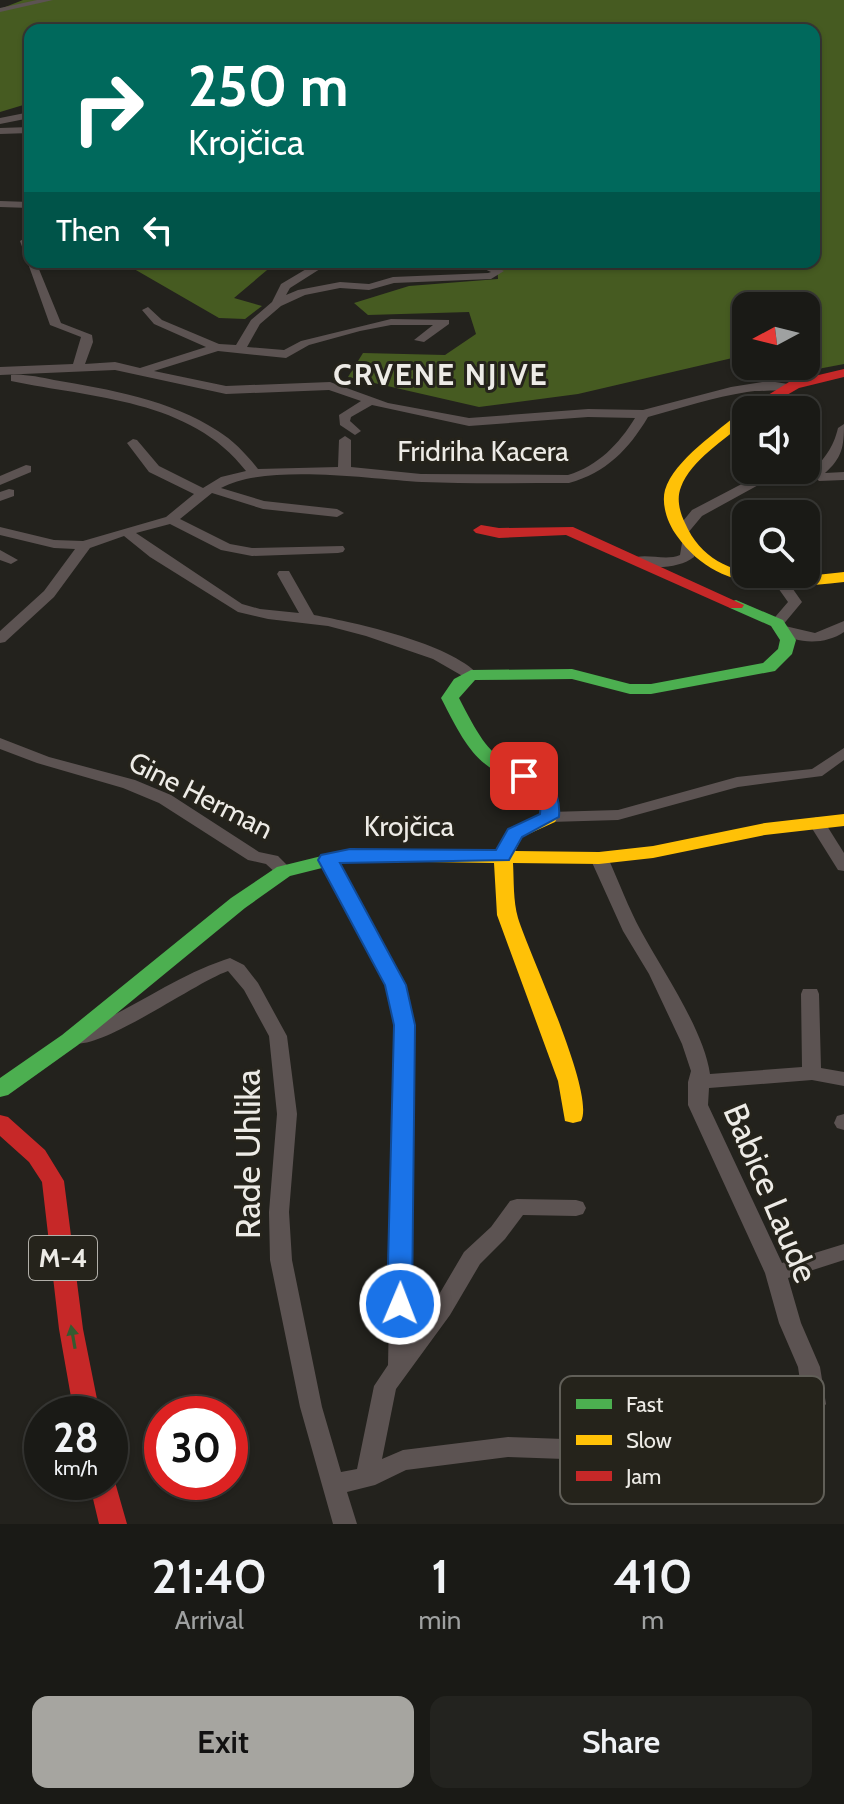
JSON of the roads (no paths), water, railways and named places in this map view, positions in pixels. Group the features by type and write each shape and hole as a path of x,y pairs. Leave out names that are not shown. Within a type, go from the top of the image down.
{"main road":[{"path":"771,396 799,381 844,373"},
{"path":"732,427 687,469 673,488 674,514 686,537 703,558 732,572"},
{"path":"481,530 499,533 568,530 781,626 788,640 786,650 769,667 651,689 630,689 572,674 471,675 460,683 450,698 462,726 502,771 524,776 542,785 551,801 550,817 515,833 503,856 507,915 569,1081 573,1115"},
{"path":"820,580 844,577"},
{"name":"Krojčica","path":"0,1089 70,1040 238,903 284,871 350,855 599,858 653,852 744,832 844,820"},
{"name":"M-4","path":"0,1123 37,1156 53,1181 71,1329 84,1396"},
{"path":"107,1500 113,1524"}],"street":[{"path":"0,8 16,0"},
{"path":"0,8 49,0"},
{"path":"0,121 24,116"},
{"path":"3,135 24,131"},
{"path":"0,204 24,205"},
{"path":"34,268 56,325 86,335 87,342 78,367"},
{"path":"277,304 285,286 316,268"},
{"path":"240,349 255,322 277,304 302,292 340,285 369,287 393,280 498,274 499,271 491,268"},
{"path":"148,310 158,322 217,347 286,354 305,343 359,328 391,322 445,322 420,340"},
{"path":"143,370 217,347"},
{"path":"0,374 115,366 244,392 338,387 369,402 469,422 588,413 643,414 731,391 769,385 784,387"},
{"path":"0,374 127,397 202,426 245,457 254,473"},
{"path":"344,471 350,435 344,422 345,415 369,402"},
{"name":"Fridriha Kacera","path":"171,520 226,480 254,473 344,471 421,478 569,479 582,476 614,454 632,436 643,414"},
{"path":"844,428 841,443 832,460 817,473 824,478 844,476"},
{"path":"133,443 154,469 207,491 263,505 337,513"},
{"path":"0,481 26,469"},
{"path":"635,560 673,563 687,557 686,537 697,513 750,484"},
{"path":"0,531 54,544 85,545 171,520 226,547 252,552 338,549"},
{"path":"127,532 145,550 202,582 222,600 265,615 309,619 353,628 454,662 471,675"},
{"path":"0,639 49,594 85,545"},
{"path":"284,574 309,619"},
{"path":"785,588 795,602 781,626 803,638 815,639 833,635 843,625"},
{"name":"Gine Herman","path":"0,743 43,760 129,784 165,799 254,856 272,860 284,871"},
{"path":"550,817 618,815 737,782 816,773 844,753"},
{"path":"816,822 844,866"},
{"name":"Babice Laude","path":"599,858 632,931 658,974 691,1044 701,1071 698,1105 776,1273 790,1323 810,1376"},
{"path":"328,860 396,985 404,1025 399,1366"},
{"name":"Rade Uhlika","path":"70,1040 115,1025 207,970 230,964 252,987 278,1036 287,1114 279,1212 281,1260 311,1407 335,1483"},
{"path":"810,994 812,1073"},
{"name":"Babice Laude","path":"698,1082 812,1073 844,1079"},
{"path":"345,1524 335,1483 367,1478 385,1386 442,1309 472,1258 498,1233 517,1207 576,1208"},
{"path":"776,1273 844,1252"},
{"name":"Babice Laude","path":"367,1478 403,1460 508,1447 560,1449"}],"district":[{"name":"CRVENE NJIVE","path":"441,374"}]}
